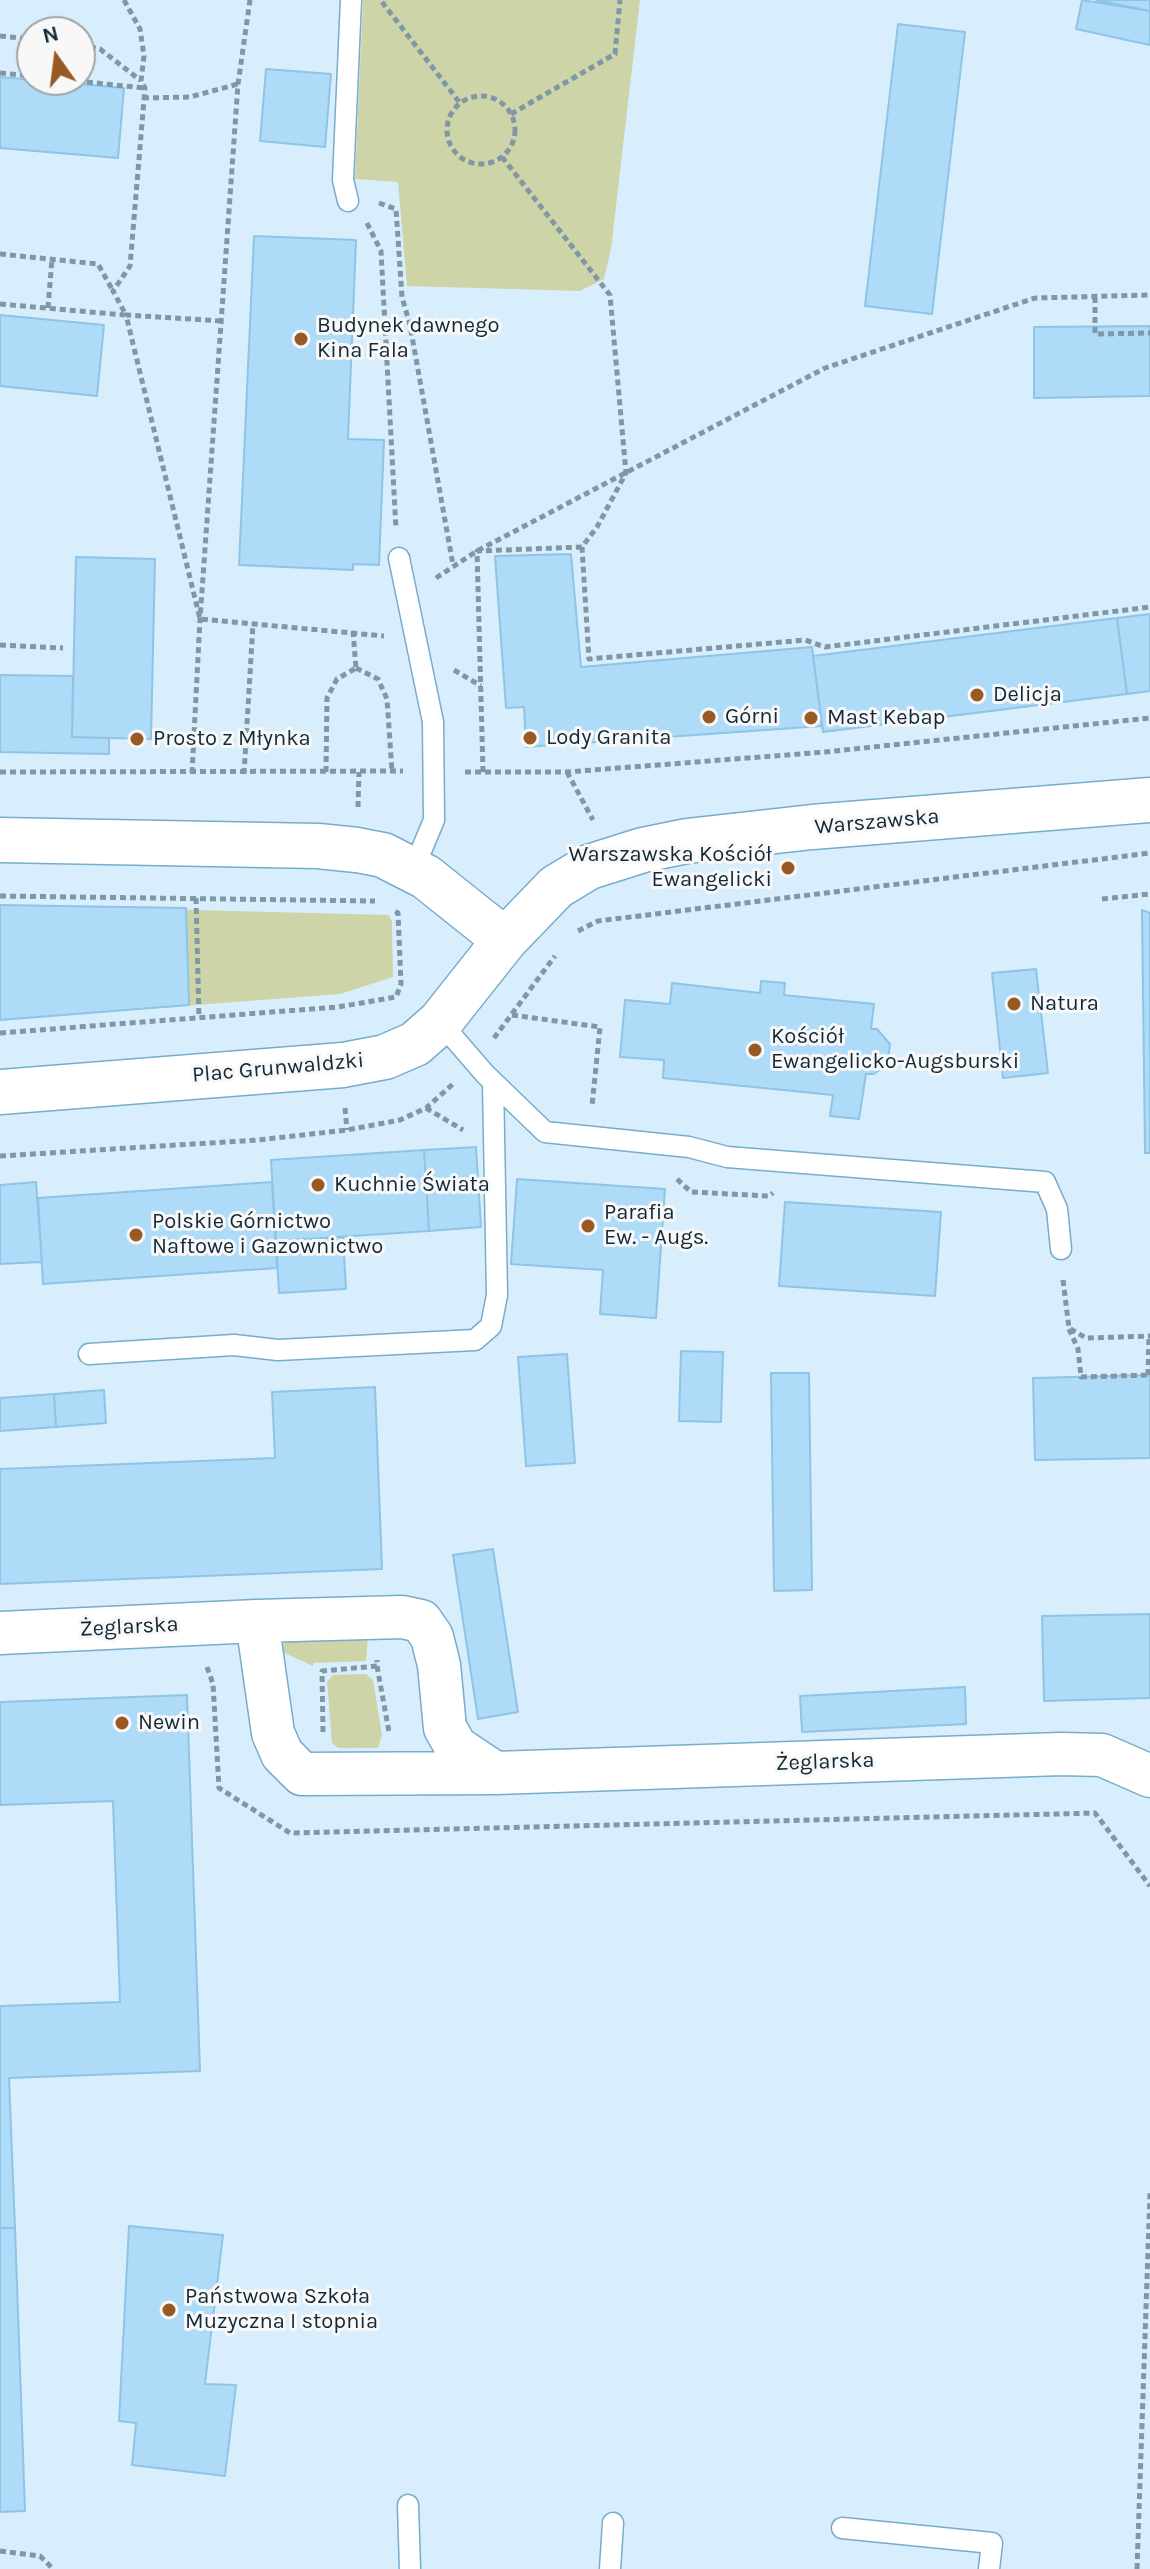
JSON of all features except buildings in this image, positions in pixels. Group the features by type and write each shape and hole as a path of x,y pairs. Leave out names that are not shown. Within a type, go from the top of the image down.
{"street":[{"name":"Warszawska","path":"607,861 687,841 1150,800"},
{"path":"0,840 318,846 383,855 448,893 505,940"},
{"name":"Plac Grunwaldzki","path":"0,1092 355,1064 402,1051 440,1022 505,940 556,887 571,876 607,861"},
{"name":"Żeglarska","path":"0,1633 257,1621 375,1618 421,1621 432,1637 439,1665 445,1728 456,1747 495,1773"},
{"path":"257,1621 273,1733 282,1754 302,1774"},
{"name":"Żeglarska","path":"302,1774 341,1777 495,1773 1061,1754 1102,1755 1150,1776"}],"lane":[{"path":"351,0 343,191 354,207"},
{"path":"399,558 433,722 436,771 434,820 413,870"},
{"path":"440,1022 474,1063 545,1132 689,1147 727,1157 1045,1182 1057,1209 1061,1249"},
{"path":"89,1354 234,1345 278,1350 475,1340 491,1326 497,1295 493,1082"},
{"path":"408,2505 410,2569"},
{"path":"610,2569 613,2523"},
{"path":"842,2528 992,2543 989,2569"}],"path":[{"path":"124,0 140,29 144,56 141,81"},
{"path":"192,773 238,84 250,0"},
{"path":"381,0 460,103"},
{"path":"511,114 615,54 620,0"},
{"path":"96,48 141,81 145,88 130,266 113,291"},
{"path":"96,82 145,88"},
{"path":"143,98 190,97 238,84"},
{"path":"490,97 511,114 515,129 513,140 502,157 479,164 458,155 450,145 447,123 460,103 469,98 490,97"},
{"path":"502,157 610,295 626,473 597,527 582,547 589,659 805,640 825,647 1150,607"},
{"path":"343,172 352,188 396,209 402,297 410,325 453,565"},
{"path":"354,207 375,233 381,251 399,558"},
{"path":"0,254 98,264 113,291 126,315 200,619"},
{"path":"48,308 52,259"},
{"path":"408,601 453,565 477,551 825,368 1035,298 1150,295"},
{"path":"1095,297 1095,334 1150,333"},
{"path":"0,304 221,321"},
{"path":"477,551 582,547"},
{"path":"477,551 483,773"},
{"path":"200,619 385,636 419,650 481,686"},
{"path":"244,774 253,624"},
{"path":"353,631 356,668"},
{"path":"0,645 63,648"},
{"path":"356,668 378,679 387,699 392,771"},
{"path":"326,772 327,698 337,679 356,668"},
{"path":"0,772 567,772 825,752 1150,718"},
{"path":"567,772 598,830 607,861"},
{"path":"570,938 598,921 1150,853"},
{"path":"1102,899 1150,894"},
{"path":"0,896 354,900 388,906 398,913 401,984 396,997 368,1004 0,1033"},
{"path":"196,898 199,1018"},
{"path":"0,1156 317,1134 400,1120 426,1108 474,1063 562,946"},
{"path":"512,1015 600,1027 589,1137"},
{"path":"426,1108 493,1149"},
{"path":"668,1169 691,1192 769,1196 781,1185"},
{"path":"1061,1249 1069,1328 1078,1349 1081,1377 1149,1376 1150,1336 1086,1338 1069,1328"},
{"path":"259,1813 324,1752 322,1671 377,1666 375,1618"},
{"path":"1137,2569 1150,2193"},
{"path":"0,2551 40,2556 53,2569"}],"green space":[{"path":"363,0 640,0 611,249 604,279 580,291 407,286 398,182 355,179"},
{"path":"0,905 389,915 392,922 393,977 340,994 0,1020"},
{"path":"368,1637 366,1661 314,1663 313,1666 280,1651 285,1641"},
{"path":"366,1674 373,1680 382,1735 378,1748 338,1748 332,1743 327,1682 333,1675"}],"place":[{"name":"Budynek dawnego Kina Fala","path":"301,339"},
{"name":"Delicja","path":"977,695"},
{"name":"Górni","path":"709,717"},
{"name":"Mast Kebap","path":"811,718"},
{"name":"Lody Granita","path":"530,738"},
{"name":"Prosto z Młynka","path":"137,739"},
{"name":"Warszawska Kościół Ewangelicki","path":"788,868"},
{"name":"Natura","path":"1014,1004"},
{"name":"Kościół Ewangelicko-Augsburski","path":"755,1050"},
{"name":"Kuchnie Świata","path":"318,1185"},
{"name":"Parafia Ew. - Augs.","path":"588,1226"},
{"name":"Polskie Górnictwo Naftowe i Gazownictwo","path":"136,1235"},
{"name":"Newin","path":"122,1723"},
{"name":"Państwowa Szkoła Muzyczna I stopnia","path":"169,2310"}]}
